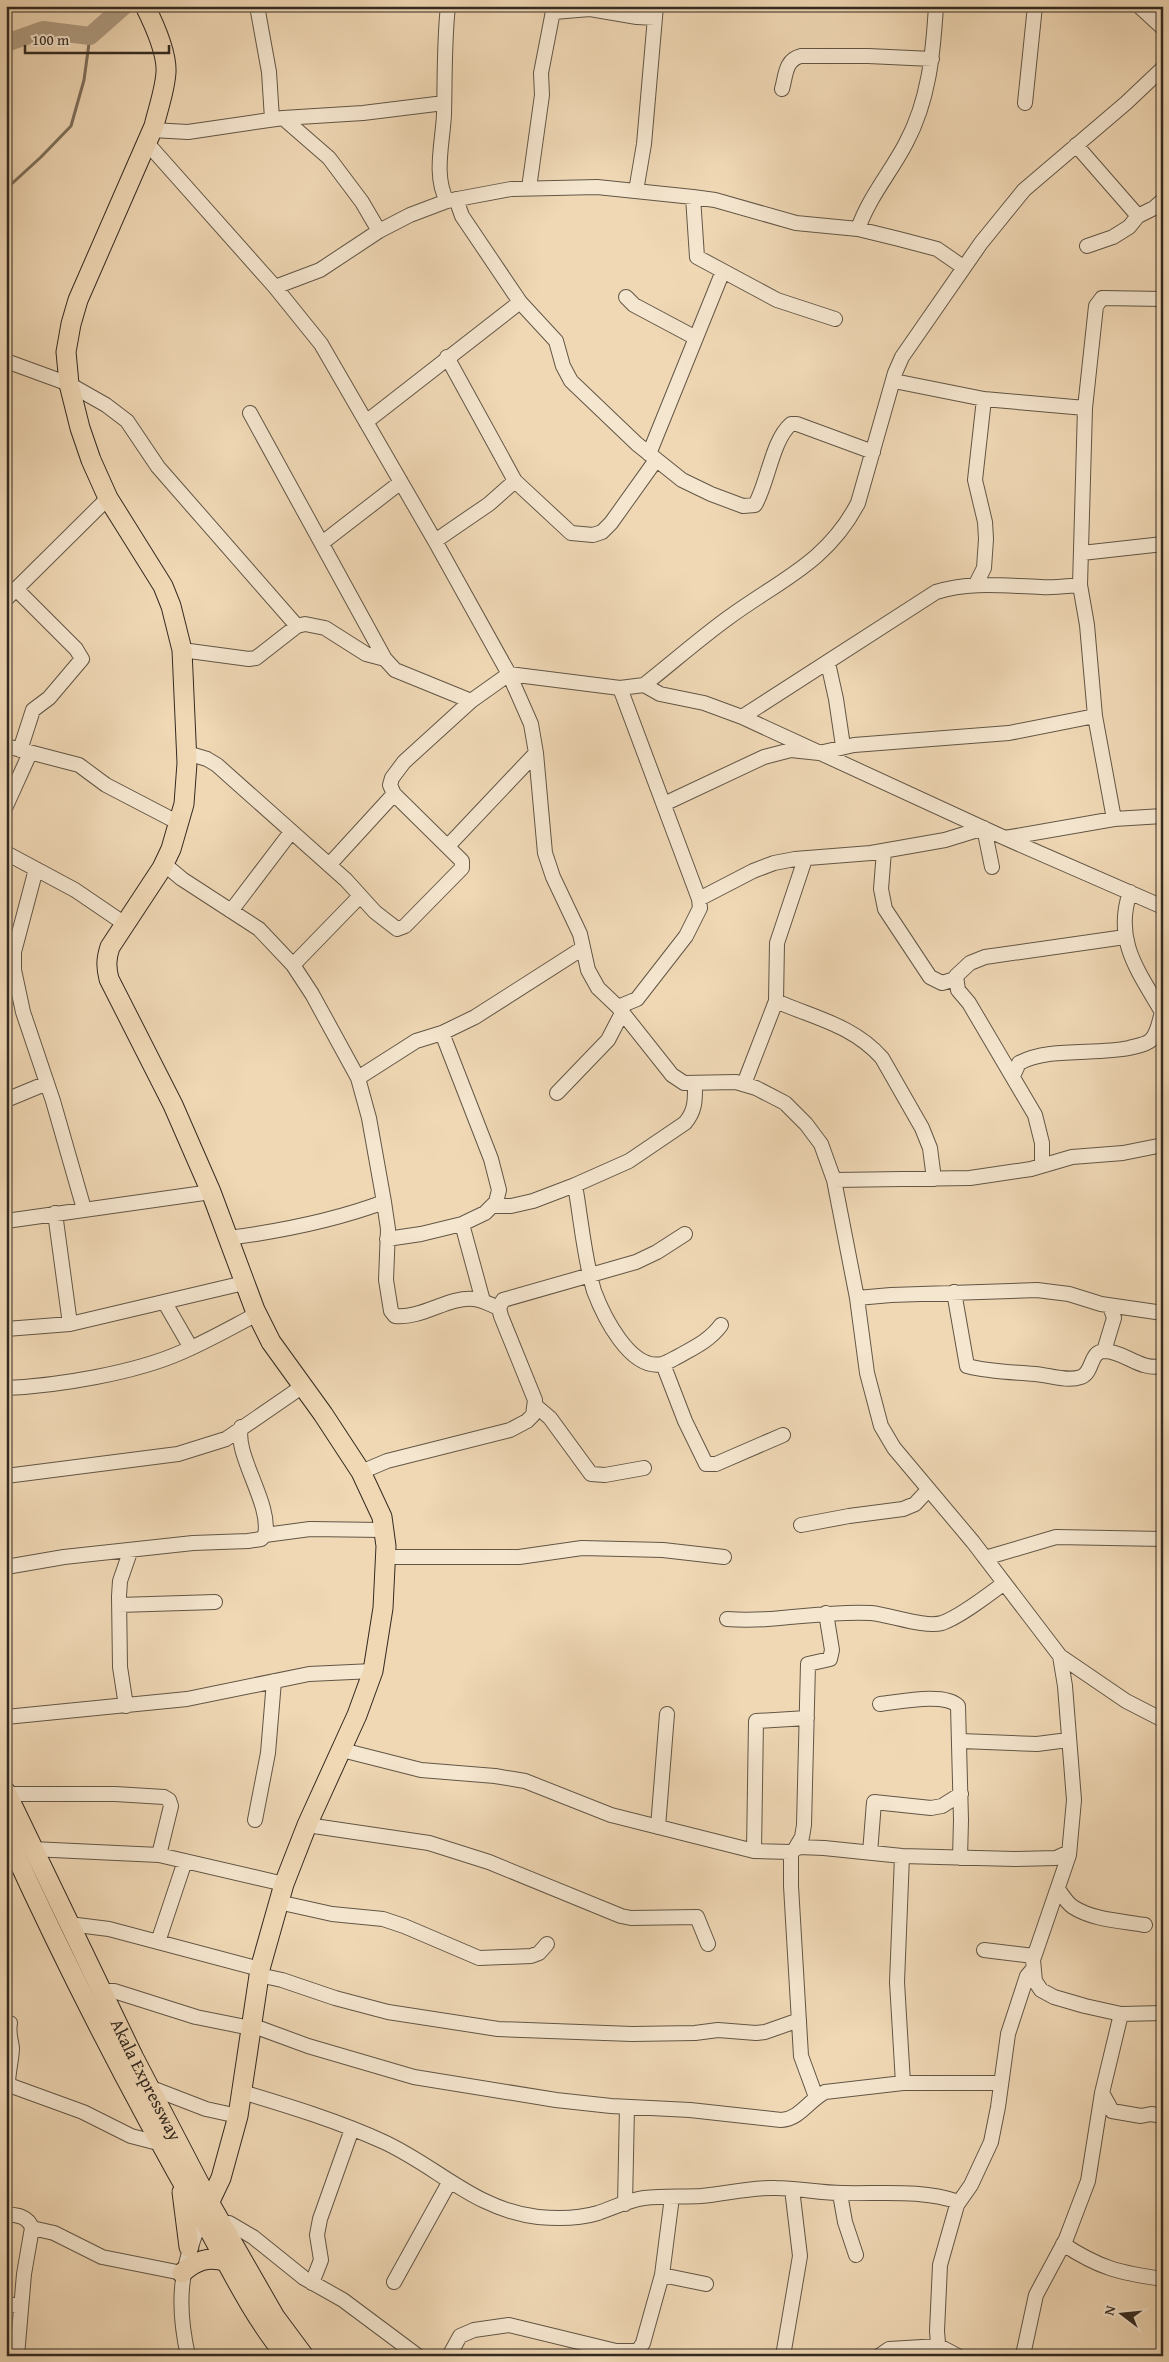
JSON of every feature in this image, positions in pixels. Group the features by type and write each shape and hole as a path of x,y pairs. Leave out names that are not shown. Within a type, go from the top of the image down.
{"main road":[{"path":"145,6 158,32 167,71 150,136 78,300 66,352 69,384 90,460 108,498 163,586 171,606 182,650 187,753 184,804 179,823 164,864 110,946 106,958 109,979 173,1105 211,1192 244,1283 271,1342 361,1472 382,1517 386,1558 383,1608 373,1671 342,1750 307,1825 284,1884 259,1972 242,2092 223,2188 232,2257 199,2260 182,2273"},
{"name":"Akala Expressway","path":"7,1793 32,1849 149,2088 185,2173 232,2257 263,2325 286,2356"},
{"name":"Akala Expressway","path":"6,1834 118,2065 162,2144 185,2173"},
{"path":"189,2247 185,2173 205,2168 228,2158"},
{"path":"206,2210 228,2158"},
{"name":"Akala Expressway","path":"232,2257 304,2356"}],"street":[{"path":"257,6 277,118 329,158 362,202 379,232"},
{"path":"448,6 444,41 444,103 440,178 443,194 452,200 520,302 556,341 563,366 571,381 653,457 689,484 711,494 751,507 755,505 761,494 781,437 785,429 791,424 797,424 873,452"},
{"path":"858,229 864,210 906,144 920,115 932,59 936,6"},
{"path":"1025,103 1035,6"},
{"path":"1139,6 1163,28"},
{"path":"529,188 540,112 541,73 554,9 590,9 637,17 655,12 644,144 636,192"},
{"path":"782,89 789,62 793,58 800,56 868,56 932,59"},
{"path":"187,753 207,759 217,765 328,865 388,923 397,929 402,928 462,868 462,861 394,794 390,785 397,770 471,701 509,674 620,688 644,685 728,618 803,569 828,546 848,523 858,504 902,357 964,267 1024,190 1126,103 1163,68"},
{"path":"150,136 277,118 363,113 444,103"},
{"path":"150,136 321,344 435,541 509,674 531,724 536,753 545,853 556,884 580,934 588,970 595,982 672,1075 684,1083 744,1084 785,1103 806,1124 821,1144 834,1180 857,1298 866,1373 881,1426 894,1448 985,1558 1003,1584 1060,1656 1126,1701 1163,1720"},
{"path":"1076,145 1138,216"},
{"path":"275,287 320,270 379,232 410,215 452,200 511,188 597,187 693,196 715,200 796,223 858,229 938,249 964,267"},
{"path":"693,196 697,257 777,300 835,319"},
{"path":"1087,246 1113,237 1129,227 1138,216 1154,208 1163,200"},
{"path":"447,358 515,481 571,533 593,535 602,532 611,523 653,457 696,338 723,271"},
{"path":"626,298 634,305 696,338"},
{"path":"1114,819 1095,716 1087,625 1080,586 1085,408 1096,306 1102,298 1163,299"},
{"path":"366,422 520,302"},
{"path":"6,361 69,384 106,405 127,420 158,467 297,626"},
{"path":"894,381 984,399 1085,408"},
{"path":"976,584 984,568 986,539 986,522 975,480 984,399"},
{"path":"250,413 385,659 395,670 471,701"},
{"path":"435,541 489,504 515,481"},
{"path":"322,543 401,482"},
{"path":"6,806 19,750 33,710 49,698 82,659 76,649 11,594 108,498"},
{"path":"1082,553 1163,544"},
{"path":"742,717 924,599 952,587 976,584 1043,587 1080,586"},
{"path":"182,650 249,659 256,658 297,626 305,624 325,628 366,654 385,659"},
{"path":"828,663 843,746"},
{"path":"644,685 660,694 704,703 742,717 1005,838 1163,907"},
{"path":"558,1092 608,1040 620,1010 637,999 686,936 700,908 699,899 620,688"},
{"path":"664,804 764,757 791,750 819,753 843,746 1009,733 1095,716"},
{"path":"19,750 86,768 106,785 179,823"},
{"path":"448,846 536,753"},
{"path":"328,865 394,794"},
{"path":"1005,838 1114,819 1163,816"},
{"path":"699,899 753,870 774,864 805,858 884,851 944,840 984,828"},
{"path":"984,828 992,867"},
{"path":"231,911 291,832"},
{"path":"884,851 881,889 885,909 930,977 942,983 955,979 959,972 985,957 1125,937"},
{"path":"6,853 74,890 125,924"},
{"path":"744,1084 776,1001 777,943 805,858"},
{"path":"164,864 182,879 259,929 293,965 312,994 358,1078 369,1118 384,1202 387,1239 386,1280 391,1311 395,1316 417,1314 460,1300 475,1299 499,1308"},
{"path":"36,868 14,952 14,970 23,1012 47,1083 84,1210"},
{"path":"1013,1076 1019,1062 1026,1059 1055,1054 1112,1052 1150,1042 1157,1033 1162,1013 1145,986 1125,937 1124,909 1130,892"},
{"path":"293,965 360,896"},
{"path":"358,1078 416,1041 442,1033 475,1017 583,948"},
{"path":"955,979 958,990 969,1003 1034,1115 1040,1129 1042,1165"},
{"path":"776,1001 831,1021 845,1028 875,1049 922,1128 930,1148 934,1179"},
{"path":"387,1239 421,1234 462,1224 485,1213 494,1206 499,1190 491,1159 442,1033"},
{"path":"6,1100 47,1083"},
{"path":"494,1206 512,1206 533,1201 630,1161 685,1123 695,1108 695,1083"},
{"path":"834,1180 970,1178 1042,1165 1072,1157 1123,1152 1163,1145"},
{"path":"575,1185 590,1275 605,1314 626,1349 639,1362 663,1364 713,1336 721,1325"},
{"path":"6,1222 55,1213 211,1192"},
{"path":"228,1238 285,1230 355,1213 384,1202"},
{"path":"55,1213 70,1324"},
{"path":"462,1224 482,1301"},
{"path":"361,1472 387,1461 510,1430 527,1421 533,1415 536,1406 533,1392 499,1308 503,1300 508,1297 636,1262 657,1252 686,1234"},
{"path":"6,1329 70,1324 244,1283"},
{"path":"857,1298 954,1292 1037,1290 1069,1294 1110,1306 1163,1313"},
{"path":"954,1292 967,1366 1013,1374 1074,1378 1088,1372 1094,1356 1098,1352 1104,1351 1116,1353 1142,1366 1152,1368 1163,1366"},
{"path":"166,1302 191,1348"},
{"path":"1104,1351 1114,1318 1110,1306"},
{"path":"6,1388 51,1385 156,1362 191,1348 257,1314"},
{"path":"663,1364 685,1421 706,1464 716,1464 783,1435"},
{"path":"6,1476 178,1454 226,1438 303,1386"},
{"path":"536,1406 555,1425 591,1474 605,1475 644,1468"},
{"path":"240,1427 245,1454 265,1515 266,1535"},
{"path":"801,1525 849,1516 904,1509 915,1504 928,1490"},
{"path":"6,1567 64,1557 130,1552 193,1543 248,1541 261,1539 266,1535 310,1530 383,1530"},
{"path":"985,1558 1056,1537 1161,1540"},
{"path":"386,1558 519,1557 582,1548 663,1550 724,1557"},
{"path":"126,1706 120,1667 118,1605 120,1581 130,1552"},
{"path":"727,1619 746,1621 826,1613 871,1614 929,1623 942,1623 984,1598 1003,1584"},
{"path":"118,1605 215,1602"},
{"path":"816,2097 801,2056 791,1886 793,1850 802,1837 804,1825 808,1664 830,1659 832,1650 826,1613"},
{"path":"939,2351 937,2331 940,2265 951,2221 959,2202 971,2185 991,2142 1008,2034 1015,2007 1034,1963 1058,1889 1064,1858 1074,1800 1065,1686 1060,1656"},
{"path":"6,1717 187,1699 309,1674 373,1671"},
{"path":"255,1820 268,1753 274,1681"},
{"path":"880,1704 936,1699 954,1701 958,1706 961,1741 960,1858"},
{"path":"658,1827 667,1714"},
{"path":"754,1851 756,1722 807,1718"},
{"path":"961,1741 1037,1744 1068,1740"},
{"path":"342,1750 421,1770 496,1776 526,1782 588,1807 754,1851 824,1848 902,1856 1064,1858"},
{"path":"7,1793 115,1794 164,1797 169,1800 171,1806 158,1855"},
{"path":"870,1853 874,1802 931,1808 942,1806 961,1794"},
{"path":"307,1825 429,1843 489,1862 621,1916 631,1918 697,1917 708,1944"},
{"path":"32,1849 158,1855 284,1884"},
{"path":"902,1856 897,1982 903,2083"},
{"path":"158,1942 184,1861"},
{"path":"1058,1889 1072,1906 1083,1912 1094,1916 1145,1925"},
{"path":"278,1902 332,1914 384,1919 479,1958 531,1956 539,1954 547,1944"},
{"path":"69,1924 109,1929 158,1942 259,1972 335,1998 388,2012 498,2029 632,2034 679,2034 728,2030 756,2033 799,2020"},
{"path":"984,1950 1034,1963"},
{"path":"1034,1963 1035,1981 1040,1988 1054,1997 1121,2014 1163,2013"},
{"path":"1024,1987 1040,1988"},
{"path":"101,1991 114,1991 196,2017 251,2027 414,2077 556,2100 627,2107 690,2110 781,2120 792,2118 816,2097 825,2092 903,2083 1001,2083"},
{"path":"1024,2356 1036,2295 1063,2244 1088,2181 1102,2092 1121,2014"},
{"path":"10,2023 8,2033 12,2048 7,2084 83,2112 131,2136 162,2144"},
{"path":"149,2088 199,2106 238,2116"},
{"path":"242,2092 312,2114 383,2142 415,2158 472,2196 495,2208 538,2217 574,2218 644,2198 764,2188 840,2194 919,2193 959,2202"},
{"path":"1102,2092 1112,2111 1141,2116 1151,2114 1163,2116"},
{"path":"625,2204 627,2107"},
{"path":"312,2283 321,2260 317,2235 320,2219 352,2129"},
{"path":"394,2282 450,2181"},
{"path":"783,2356 800,2256 792,2189"},
{"path":"840,2194 845,2222 856,2255"},
{"path":"449,2356 460,2336 474,2330 509,2325 616,2351 638,2351 643,2343 662,2275 672,2197"},
{"path":"188,2356 181,2296 182,2273 189,2247 206,2210"},
{"path":"6,2214 23,2217 30,2223 32,2228 21,2306 17,2356"},
{"path":"229,2223 253,2237 312,2283 343,2300 418,2356"},
{"path":"32,2228 54,2233 102,2257 182,2273"},
{"path":"1063,2244 1083,2257 1109,2269 1127,2274 1163,2278"},
{"path":"662,2275 706,2284"},
{"path":"6,2304 21,2306"},
{"path":"879,2356 889,2349 939,2351 958,2356"}],"waterway":[{"path":"6,43 43,30 90,36 124,6"},
{"path":"6,189 71,126 84,80 90,36"}]}
